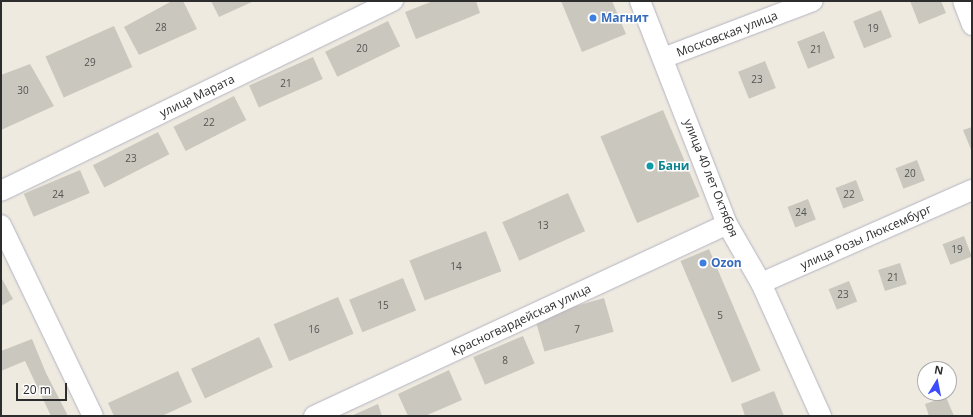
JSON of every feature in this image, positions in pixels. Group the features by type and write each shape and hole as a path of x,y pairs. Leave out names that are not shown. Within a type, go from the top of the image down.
{"street":[{"name":"улица Марата","path":"1,191 393,1"},
{"name":"улица 40 лет Октября","path":"640,1 664,58 727,224 761,283 820,416"},
{"name":"Московская улица","path":"664,58 812,1"},
{"path":"962,1 972,25"},
{"name":"улица Розы Люксембург","path":"761,283 972,190"},
{"name":"Красногвардейская улица","path":"314,416 727,224"},
{"path":"1,225 93,416"}],"building":[{"path":"172,1 183,1 197,29 139,55 124,27"},
{"path":"211,1 254,1 219,17"},
{"path":"433,1 476,1 480,13 416,39 405,12"},
{"name":"Магнит","path":"561,1 612,1 626,34 582,52"},
{"path":"910,1 941,1 946,13 919,24"},
{"path":"881,10 892,37 864,48 853,21"},
{"path":"388,21 400,46 337,77 325,52"},
{"path":"114,26 132,67 64,98 45,57"},
{"path":"824,31 835,58 808,69 797,42"},
{"path":"313,57 323,79 259,107 249,85"},
{"path":"765,61 776,88 749,99 738,72"},
{"path":"30,64 54,106 1,130 1,75"},
{"path":"234,96 246,120 186,151 173,127"},
{"name":"Бани","path":"663,110 700,197 637,223 600,137"},
{"path":"972,127 972,152 963,130"},
{"path":"158,132 169,154 104,187 93,165"},
{"path":"917,160 925,181 903,189 896,168"},
{"path":"80,170 90,193 34,217 24,194"},
{"path":"856,180 864,201 843,208 835,188"},
{"path":"568,193 585,231 519,261 502,222"},
{"path":"808,199 816,220 795,227 787,207"},
{"path":"486,231 501,271 425,301 409,260"},
{"path":"964,236 972,257 950,265 943,244"},
{"path":"709,249 761,371 732,383 680,261"},
{"path":"900,263 907,284 885,291 878,270"},
{"path":"1,277 13,299 1,306"},
{"path":"403,278 416,310 362,332 349,300"},
{"path":"849,281 857,301 837,310 829,289"},
{"path":"338,297 354,334 289,361 274,324"},
{"path":"604,298 614,332 544,351 535,318"},
{"path":"523,336 535,364 485,385 473,357"},
{"path":"259,337 273,367 205,399 191,369"},
{"path":"32,339 46,373 68,416 51,416 25,361 1,371 1,351"},
{"path":"449,370 462,400 425,416 408,416 398,394"},
{"path":"178,371 192,402 162,416 114,416 108,403"},
{"path":"774,391 784,416 745,416 741,404"},
{"path":"934,401 948,401 954,416 929,416 925,404"},
{"path":"378,404 382,416 351,416"}],"place":[{"name":"Магнит","path":"593,18"},
{"name":"Бани","path":"650,166"},
{"name":"Ozon","path":"703,263"}]}
